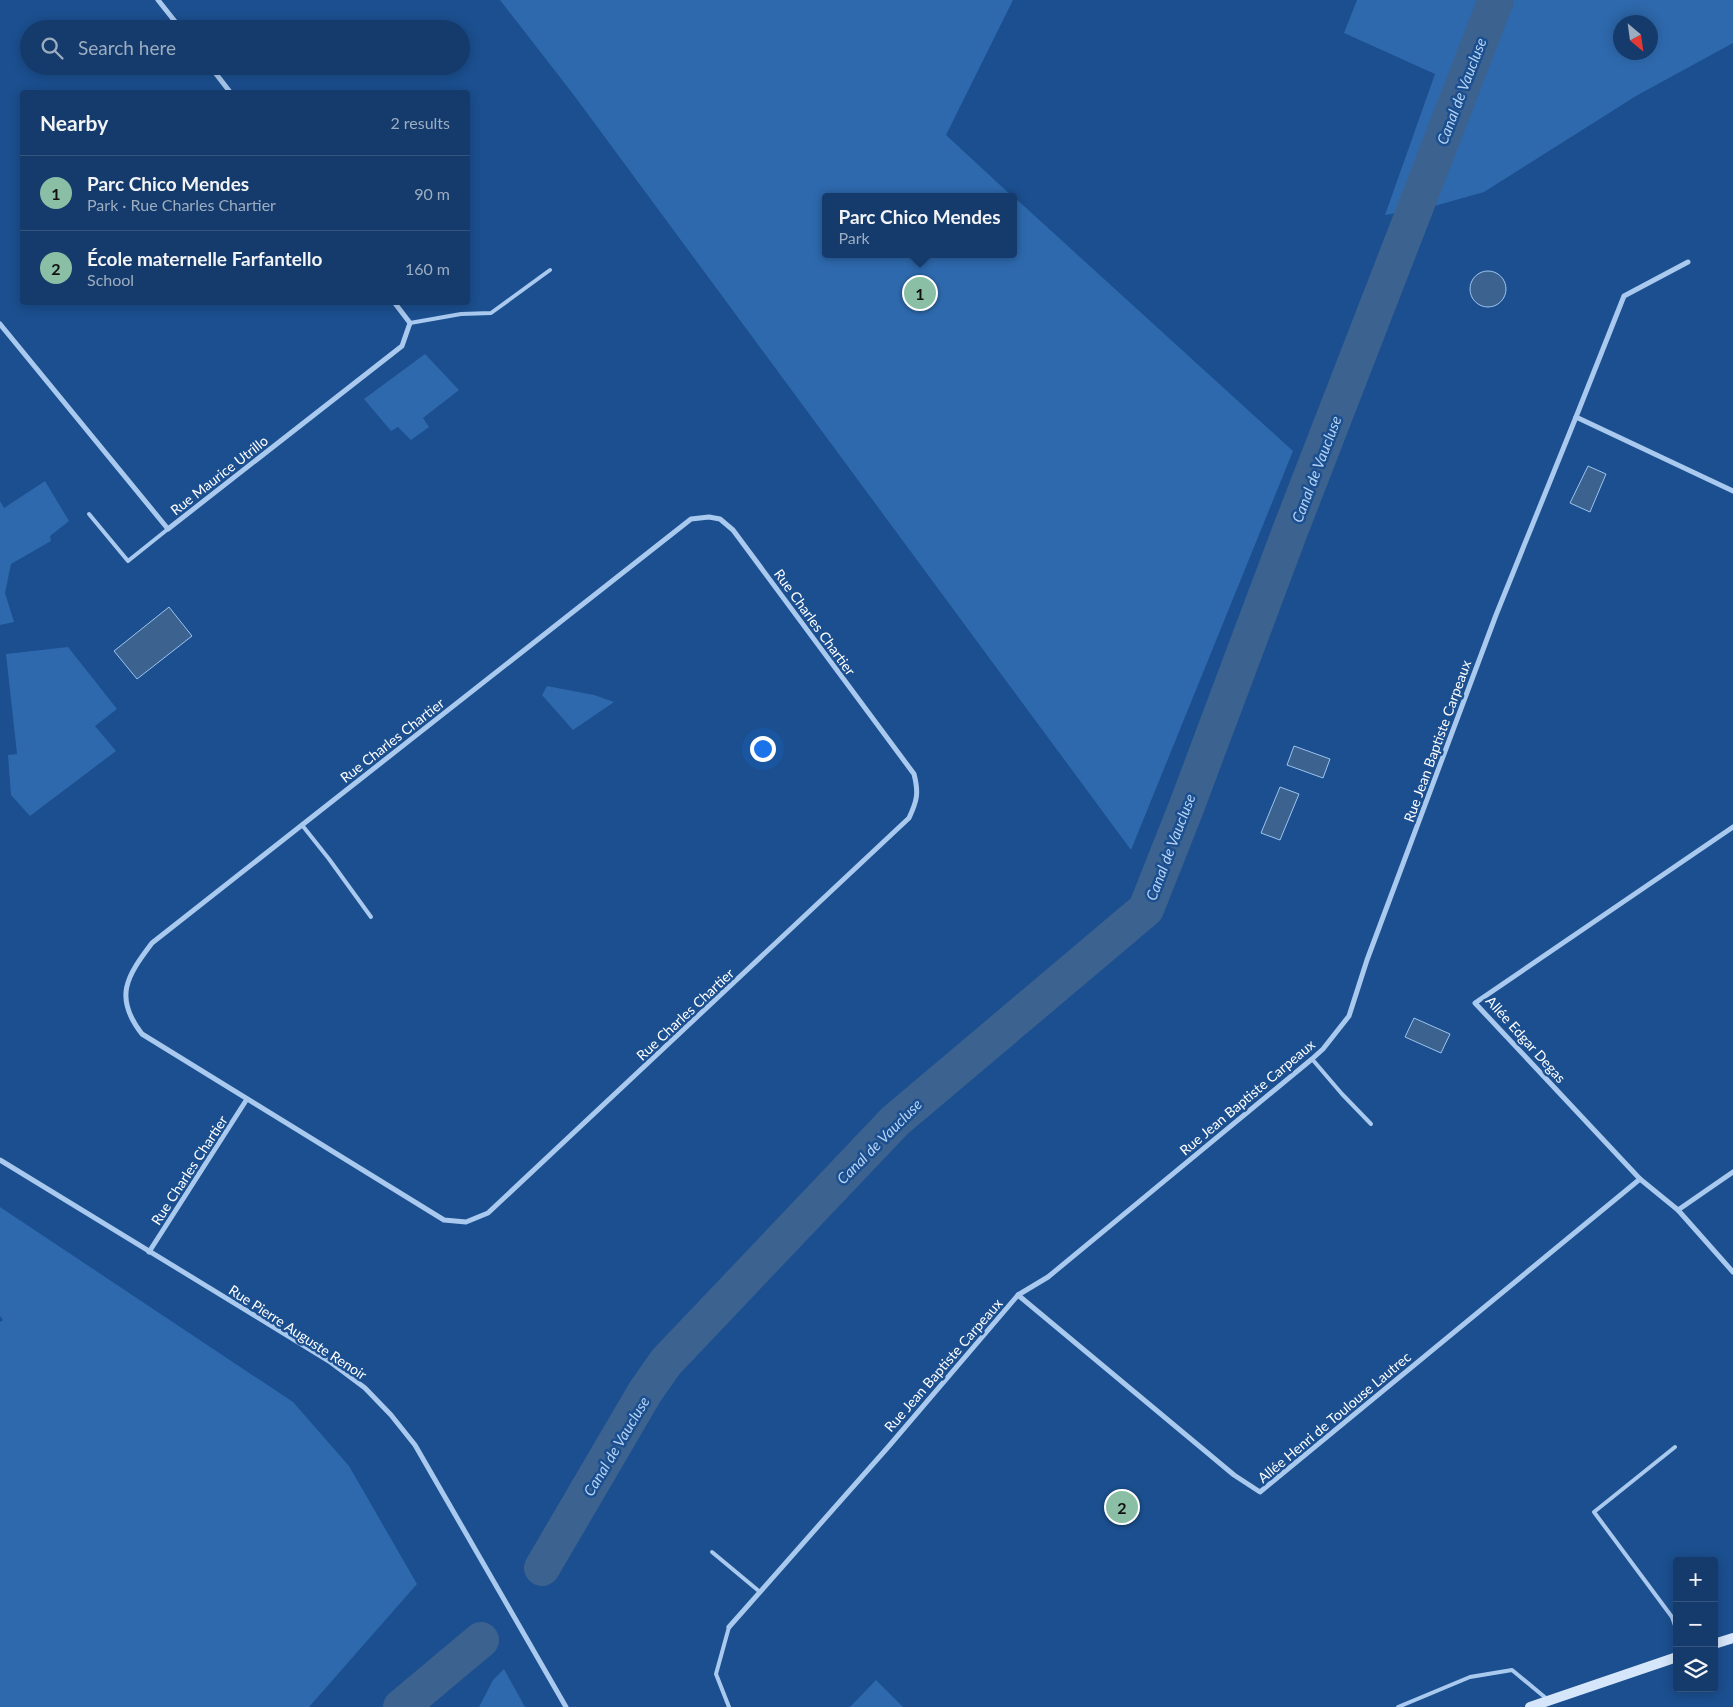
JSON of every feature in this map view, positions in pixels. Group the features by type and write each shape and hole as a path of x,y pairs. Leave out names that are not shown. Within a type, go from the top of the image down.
{"street":[{"path":"158,0 174,20"},
{"path":"217,75 228,90"},
{"name":"Rue Jean Baptiste Carpeaux","path":"729,1626 1018,1295 1048,1277 1312,1059 1323,1049 1349,1016 1371,950 1496,615 1624,296 1688,262"},
{"path":"396,305 410,323"},
{"name":"Rue Maurice Utrillo","path":"1,327 168,529 402,346 410,323"},
{"path":"1576,417 1733,490"},
{"name":"Rue Charles Chartier","path":"691,519 720,519 733,530 914,774 918,787 917,802 909,818 488,1212 466,1222 444,1220 247,1099 142,1034 131,1019 126,999 128,980 137,963 152,943 691,519"},
{"name":"Allée Edgar Degas","path":"1733,827 1475,1003 1640,1179 1678,1210 1733,1272"},
{"name":"Rue Charles Chartier","path":"149,1252 247,1099"},
{"name":"Rue Pierre Auguste Renoir","path":"0,1160 329,1361 365,1388 391,1415 415,1445 434,1475 566,1707"},
{"path":"1678,1210 1733,1172"},
{"name":"Allée Henri de Toulouse Lautrec","path":"1018,1295 1227,1468 1260,1492 1640,1179"},
{"path":"1718,1643 1733,1638"},
{"path":"1530,1707 1673,1658"}],"lane":[{"path":"410,323 461,314 491,314 550,270"},
{"path":"89,514 128,561 168,529"},
{"path":"302,825 372,917"},
{"path":"1312,1059 1371,1124"},
{"path":"1673,1619 1594,1512 1675,1447"},
{"path":"712,1552 760,1592"},
{"path":"729,1626 716,1674 729,1707"},
{"path":"1398,1707 1470,1677 1512,1670 1548,1701"}],"shaded area":[{"path":"500,0 1013,0 946,135 1009,193 822,193 822,258 1017,258 1017,200 1293,451 1131,850 573,94"},
{"path":"1357,0 1733,0 1733,43 1636,96 1484,192 1431,207 1385,215 1435,74 1344,33"},
{"path":"1488,271 1495,272 1501,276 1505,282 1505,296 1501,302 1495,306 1488,307 1481,306 1475,302 1471,296 1470,289 1471,282 1475,276 1481,272"},
{"path":"425,354 459,390 423,418 429,427 411,440 398,427 391,431 364,399"},
{"path":"1588,466 1606,474 1590,512 1570,503"},
{"path":"45,481 69,521 50,536 51,541 11,564 5,593 14,622 0,625 0,501 4,508"},
{"path":"169,607 192,636 137,679 114,651"},
{"path":"68,647 117,709 95,726 116,751 30,816 11,795 8,755 17,754 6,654"},
{"path":"547,686 594,695 614,702 573,730 542,695"},
{"path":"1294,746 1330,759 1323,778 1287,765"},
{"path":"1280,787 1299,794 1280,840 1261,833"},
{"path":"1414,1018 1450,1034 1441,1053 1405,1037"},
{"path":"0,1207 293,1402 349,1466 417,1584 309,1707 0,1707 0,1322 3,1320 0,1316"},
{"path":"504,1669 525,1707 479,1707 493,1680"},
{"path":"876,1680 903,1707 850,1707"}],"waterway":[{"name":"Canal de Vaucluse","path":"542,1568 645,1392 666,1362 895,1121 1146,909 1496,0"},
{"name":"Canal de Vaucluse","path":"401,1707 481,1640"}],"place":[{"name":"Parc Chico Mendes","path":"920,293"},
{"name":"École maternelle Farfantello","path":"1122,1507"}]}
